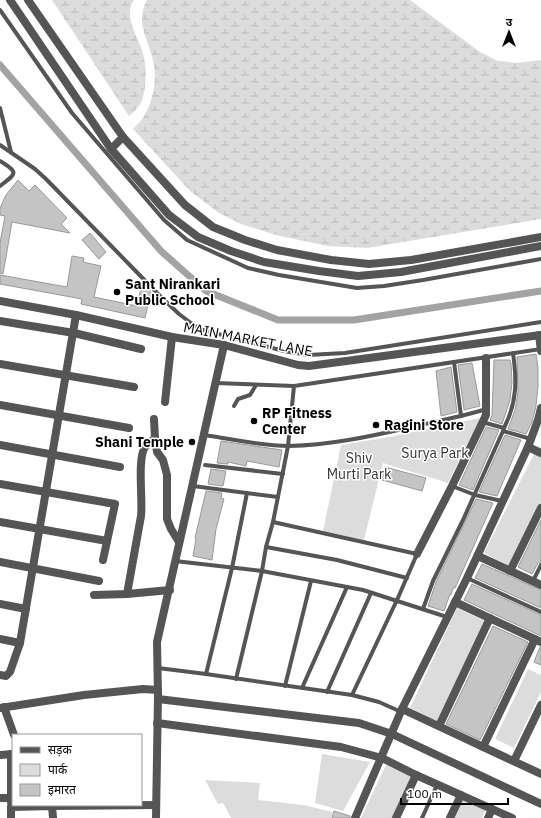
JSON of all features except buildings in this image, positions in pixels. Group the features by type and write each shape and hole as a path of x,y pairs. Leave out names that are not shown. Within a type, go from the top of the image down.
{"street":[{"path":"10,0 111,149 169,215 198,237 231,251 264,262 358,276 401,272 541,246"},
{"path":"28,0 123,137 185,205 213,227 245,240 277,250 331,260 369,264 411,260 541,237"},
{"path":"111,149 123,137"},
{"name":"MAIN MARKET LANE","path":"0,301 172,337 224,345 298,365 309,366 540,335"},
{"path":"0,675 6,676 10,672 20,643 67,376 76,316"},
{"path":"0,321 74,333 141,349"},
{"path":"540,335 541,350"},
{"path":"165,402 172,337"},
{"path":"156,818 158,699 157,642 170,590 179,542 224,345"},
{"path":"417,554 486,415 486,358"},
{"path":"0,364 134,387"},
{"path":"0,405 129,428"},
{"path":"355,818 402,709 478,556 528,447 541,408"},
{"path":"154,419 154,438 157,452 163,460 167,475 168,524 179,542"},
{"path":"127,594 141,516 142,506 140,481 143,452 154,438"},
{"path":"0,445 120,467"},
{"path":"528,447 541,453"},
{"path":"0,484 115,504 103,560"},
{"path":"510,571 541,508"},
{"path":"0,522 107,541"},
{"path":"478,556 537,583"},
{"path":"0,562 99,581"},
{"path":"94,595 170,590"},
{"path":"455,602 538,641 483,747"},
{"path":"0,604 26,609"},
{"path":"438,726 490,618"},
{"path":"0,639 20,643"},
{"path":"14,734 2,707 84,695 143,689 158,690"},
{"path":"158,699 359,724 392,734 541,804"},
{"path":"514,761 541,705"},
{"path":"402,709 541,774"},
{"path":"157,722 342,747 382,758 512,818"},
{"path":"0,755 12,754 11,818"},
{"path":"396,818 416,775"},
{"path":"450,818 461,795"},
{"path":"0,798 11,802"},
{"path":"142,805 156,805"},
{"path":"52,806 53,818"},
{"path":"488,818 492,809"}],"lane":[{"path":"0,10 72,113 164,220 187,240 248,268 279,275 357,288 384,286 423,280 541,259"},
{"path":"0,108 11,152"},
{"path":"0,145 46,179 161,297 179,314 199,328 284,351 308,355 324,355 541,322"},
{"path":"0,160 14,171 13,177 0,186"},
{"path":"215,383 294,386 541,350"},
{"path":"423,609 433,581 475,495 514,405 516,371 513,353"},
{"path":"454,362 461,416"},
{"path":"234,406 238,399 250,395 256,385"},
{"path":"236,679 262,571 283,474 288,446 294,386"},
{"path":"204,435 288,446 347,441 487,409"},
{"path":"482,422 531,438"},
{"path":"205,465 283,474"},
{"path":"192,486 278,497"},
{"path":"452,486 475,495 502,501"},
{"path":"206,674 232,568 247,493"},
{"path":"273,522 417,554 352,695"},
{"path":"266,547 337,560 407,578"},
{"path":"175,561 262,571 347,587 397,600 448,617"},
{"path":"537,583 541,565"},
{"path":"467,578 541,612"},
{"path":"285,686 311,580"},
{"path":"302,688 347,587"},
{"path":"327,692 371,593"},
{"path":"157,668 352,695 379,702 399,711 402,709"},
{"path":"422,818 438,784"}],"green space":[{"path":"52,0 134,0 131,6 130,18 144,56 146,79 144,95 141,102 129,116"},
{"path":"147,0 410,0 480,52 498,61 517,63 541,60 541,219 367,248 327,246 276,235 241,224 219,213 190,191 133,129 146,112 151,100 155,78 152,56 142,25 143,9"},
{"path":"480,418 448,483 383,463 364,540 323,531 341,445 389,437"},
{"path":"534,454 541,457 541,502 509,566 484,553"},
{"path":"457,608 485,621 437,721 410,708"},
{"path":"528,669 541,675 541,692 514,748 495,739"},
{"path":"322,754 370,762 343,811 315,803"},
{"path":"386,765 412,777 392,818 361,818"},
{"path":"205,780 260,783 258,800 303,805 333,812 331,818 231,818 223,803 218,804"},
{"path":"463,799 486,809 482,818 453,818"}],"waterway":[{"path":"0,65 161,251 206,291 278,320 354,320 541,291"}],"place":[{"name":"Sant Nirankari Public School","path":"117,292"},
{"name":"RP Fitness Center","path":"254,421"},
{"name":"Ragini Store","path":"376,425"},
{"name":"Shani Temple","path":"192,442"}],"park label":[{"name":"Surya Park","path":"435,453"},
{"name":"Shiv Murti Park","path":"359,466"}]}
